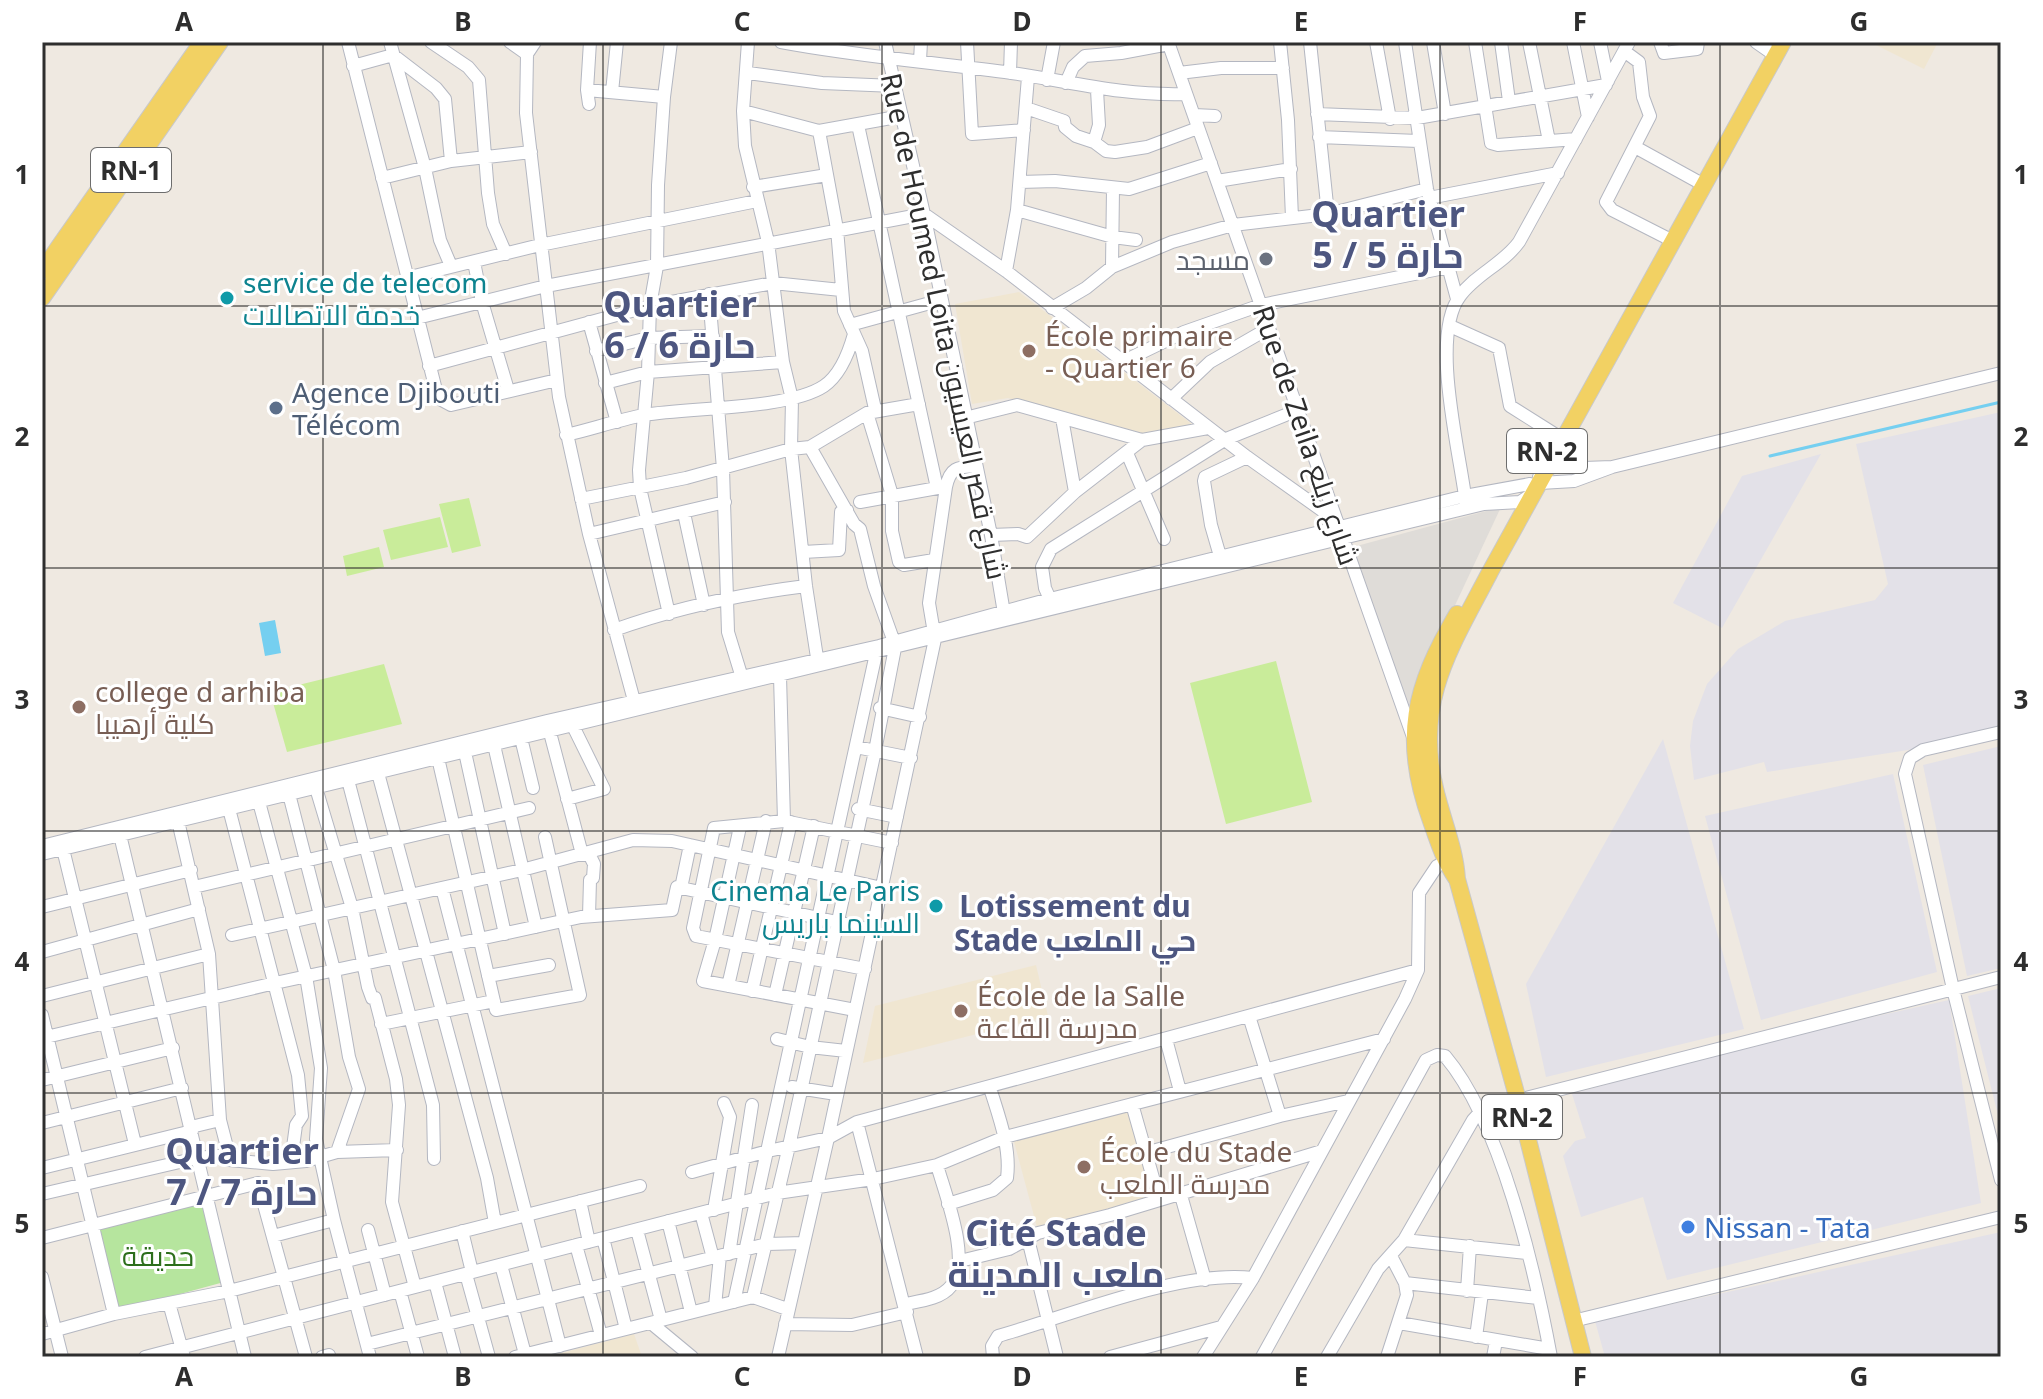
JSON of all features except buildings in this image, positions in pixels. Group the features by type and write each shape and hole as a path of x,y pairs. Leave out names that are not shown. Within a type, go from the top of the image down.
{"main road":[{"name":"RN-1","path":"42,271 202,42"},
{"name":"RN-1","path":"42,298 220,42"},
{"name":"RN-2","path":"1420,743 1448,654 1560,438 1701,183 1772,47"},
{"name":"RN-2","path":"1539,478 1520,502 1440,643 1420,691 1420,743 1518,1100 1583,1357"}],"street":[{"path":"348,42 438,398 447,404 557,380"},
{"path":"431,42 468,67 479,80 488,193 493,224 506,254"},
{"path":"510,42 527,54"},
{"path":"535,42 527,54 526,113 557,380 589,534 635,706"},
{"path":"589,104 590,42"},
{"path":"612,92 617,42"},
{"path":"669,614 640,488 639,470 648,372 650,306 657,266 664,97 671,42"},
{"path":"748,42 743,111 745,146 768,242 783,362 792,399 791,449 818,663"},
{"path":"781,42 1010,73 1097,90 1186,94"},
{"name":"Rue de Houmed Loita شارع قصر العيسيون","path":"885,42 991,535 1004,616"},
{"path":"920,61 921,42"},
{"path":"967,42 972,134 1024,130"},
{"path":"1010,73 1011,42"},
{"path":"1047,80 1054,42"},
{"path":"1280,42 1292,218"},
{"path":"1310,42 1328,214"},
{"path":"1376,42 1390,119"},
{"path":"1405,42 1428,194 1457,299 1448,348 1450,408 1466,503"},
{"path":"1433,42 1445,114"},
{"path":"1475,42 1489,139 1493,145 1576,139"},
{"path":"1501,42 1509,101"},
{"path":"1529,42 1549,141"},
{"path":"1573,42 1588,117"},
{"path":"1600,42 1607,83"},
{"path":"1660,42 1664,53 1697,49 1698,42"},
{"path":"1066,83 1073,67 1085,56 1121,53 1169,43"},
{"name":"Rue de Zeila شارع زيلع","path":"1169,43 1340,528 1420,743"},
{"path":"1457,299 1510,254 1558,173 1626,46 1639,62 1643,97 1650,112 1649,120 1608,195 1607,206 1669,240"},
{"path":"353,66 392,49"},
{"path":"392,49 445,99 451,161"},
{"path":"392,49 425,168 440,240 451,266"},
{"path":"1179,73 1221,68 1283,68"},
{"path":"748,73 822,83 895,86"},
{"path":"1006,271 1017,210 1028,77"},
{"path":"1317,114 1417,118 1583,90 1607,83"},
{"path":"587,90 664,97"},
{"path":"1094,142 1099,125 1097,90"},
{"path":"1026,108 1064,121 1072,134 1094,142 1106,151 1134,149 1215,116"},
{"path":"743,111 819,131 902,116"},
{"path":"778,1357 920,717 934,634 929,603 941,487 919,404 858,125"},
{"path":"819,131 837,229 844,311 862,351 871,411 892,495 892,531 900,563 934,560"},
{"path":"1319,137 1418,141"},
{"path":"1635,147 1701,183"},
{"path":"382,178 451,161 531,152"},
{"path":"1020,182 1129,189 1211,163"},
{"path":"1217,181 1291,169"},
{"path":"1052,308 1086,288 1112,267 1172,242 1233,225 1328,214 1558,173"},
{"path":"753,187 827,175"},
{"path":"1112,267 1113,189"},
{"path":"406,278 540,245 757,201"},
{"path":"1017,210 1113,237 1136,240"},
{"path":"417,318 546,286 924,214 1006,271 1340,528"},
{"path":"474,262 482,302 508,390"},
{"path":"1122,362 1184,332 1261,305 1449,267"},
{"path":"429,366 553,330 709,294 773,283 841,290"},
{"path":"709,294 725,502 728,632 743,680"},
{"path":"852,329 898,310 941,300"},
{"path":"589,322 617,422"},
{"path":"1450,326 1499,348 1510,406 1560,438"},
{"path":"1171,399 1210,362 1269,328"},
{"path":"566,435 642,415 792,399 823,386 835,376 846,357 852,329"},
{"path":"596,351 648,338 713,336"},
{"path":"605,383 648,372 783,362"},
{"path":"1539,478 1574,481 1612,467 2001,373"},
{"path":"581,499 810,447 871,411 919,404"},
{"path":"965,418 1017,405 1142,440 1208,428"},
{"path":"1052,604 1042,567 1051,549 1226,439 1298,410"},
{"path":"1062,418 1075,492"},
{"path":"991,535 1018,534 1027,537 1075,492 1142,440"},
{"path":"753,1297 875,751 894,645 874,586 860,529 854,524 810,447"},
{"path":"1127,453 1164,539"},
{"path":"1220,556 1211,525 1205,477 1247,457"},
{"path":"860,502 941,487 957,467 975,466"},
{"path":"1197,568 1220,556 1466,503 1539,478 1584,468 1612,467"},
{"path":"589,534 725,502"},
{"path":"1466,503 1520,502"},
{"path":"803,552 839,550 841,512 847,510"},
{"path":"684,513 704,605"},
{"path":"42,846 228,805 877,650 1340,528"},
{"path":"614,630 704,605 806,586"},
{"path":"734,1302 781,1085 784,1040 799,1000 877,650"},
{"path":"743,680 780,676 818,663"},
{"path":"752,991 788,821 780,676"},
{"path":"865,705 920,717"},
{"path":"42,854 178,821 228,805 259,802 494,745 549,726 573,726 635,706"},
{"path":"549,726 582,854"},
{"path":"567,799 604,789 573,726"},
{"path":"2001,732 1923,750 1910,758 1905,774 1953,989 2001,1180"},
{"path":"521,738 533,788"},
{"path":"494,745 536,927"},
{"path":"856,747 911,758"},
{"path":"465,752 505,934"},
{"path":"438,758 496,1010 580,995 545,837"},
{"path":"378,773 399,840 411,896 487,1178 495,1223"},
{"path":"348,780 433,1105 434,1159"},
{"path":"316,788 352,908 363,964 396,1079 399,1105 392,1202 415,1287"},
{"path":"289,794 334,970 349,1057 359,1089 337,1152"},
{"path":"259,802 306,976 321,1068 316,1139 369,1350 412,1333 767,1244 804,1243"},
{"path":"228,805 298,1075 302,1116 296,1125 291,1162"},
{"path":"843,806 897,817"},
{"path":"194,887 529,808"},
{"path":"178,821 209,954 220,1120 229,1160 260,1164 321,1158 337,1152 397,1150"},
{"path":"728,986 766,821"},
{"path":"865,969 694,935 709,849 714,828 740,827 766,821 788,821 892,843"},
{"path":"775,995 814,826"},
{"path":"740,827 703,981 855,1010"},
{"path":"120,835 245,1357"},
{"path":"232,935 522,870 633,840 672,841 882,888"},
{"path":"681,888 690,845"},
{"path":"63,849 135,1144"},
{"path":"582,854 590,856 594,864 593,878 590,880 589,916"},
{"path":"1203,1357 1253,1278 1384,1039 1418,970 1419,893 1424,881 1450,859"},
{"path":"42,907 191,870"},
{"path":"45,1037 306,976 563,921 672,910 677,887 873,930"},
{"path":"442,888 524,1216 560,1346"},
{"path":"42,952 199,909"},
{"path":"42,996 209,954"},
{"path":"488,976 549,965"},
{"path":"692,1172 828,1138 857,1122 1418,970"},
{"path":"1327,1357 1378,1269 1404,1240 1480,1111 1494,1103 1518,1100 2001,977"},
{"path":"381,1024 494,1001"},
{"path":"42,1015 114,1314"},
{"path":"1249,1016 1280,1116"},
{"path":"1166,1039 1180,1091"},
{"path":"145,1357 182,1352 295,1318 777,1193 873,1179 937,1165 1005,1137 1384,1039"},
{"path":"784,1040 846,1051"},
{"path":"42,1080 173,1048"},
{"path":"1262,1357 1426,1060 1437,1055 1445,1056 1480,1111 1512,1198 1550,1353 1399,1323"},
{"path":"781,1085 836,1094"},
{"path":"42,1123 182,1088"},
{"path":"948,1204 1001,1185 1007,1178 1005,1137 990,1088"},
{"path":"1145,1153 1348,1101"},
{"path":"721,1256 707,1211 722,1163 730,1117 724,1103"},
{"path":"1132,1104 1159,1199"},
{"path":"715,1306 721,1256 744,1157 752,1105"},
{"path":"42,1168 220,1120"},
{"path":"857,1122 917,1357"},
{"path":"960,1261 1009,1249 1038,1233 1110,1215 1322,1151"},
{"path":"42,1194 197,1158 229,1155"},
{"path":"785,1324 852,1325 943,1294 952,1286 960,1261 937,1165"},
{"path":"42,1238 258,1183 306,1357"},
{"path":"48,1332 114,1314 229,1291 640,1186"},
{"path":"1180,1192 1205,1280"},
{"path":"580,1201 589,1242"},
{"path":"1573,1321 2001,1217"},
{"path":"273,1236 334,1220"},
{"path":"668,1221 691,1312"},
{"path":"368,1230 385,1295"},
{"path":"637,1230 649,1274 656,1321 692,1357"},
{"path":"462,1231 489,1357"},
{"path":"603,1238 626,1329"},
{"path":"1028,1239 1057,1357"},
{"path":"1404,1240 1527,1253"},
{"path":"576,1245 601,1335"},
{"path":"1467,1291 1470,1246"},
{"path":"1387,1357 1407,1295 1405,1283 1391,1256"},
{"path":"501,1265 520,1356 753,1297 787,1309"},
{"path":"993,1357 992,1346 998,1336 1087,1308 1178,1284 1231,1276 1253,1278"},
{"path":"42,1277 48,1332 62,1357"},
{"path":"435,1282 455,1357"},
{"path":"1405,1283 1538,1298"},
{"path":"400,1291 418,1357"},
{"path":"1476,1337 1482,1293"},
{"path":"169,1303 182,1352"},
{"path":"1110,1357 1221,1327"},
{"path":"1493,1357 1496,1341"}],"shaded area":[{"path":"1870,42 1938,42 1924,69"},
{"name":"École primaire - Quartier 6","path":"1019,292 1193,425 1146,436 1008,398 972,404 955,304"},
{"path":"2001,412 2001,727 1908,750 1767,772 1764,762 1694,780 1690,746 1693,721 1707,684 1738,649 1785,621 1875,600 1888,584 1856,444"},
{"path":"1821,454 1722,628 1673,603 1742,476"},
{"path":"1501,507 1406,710 1353,547"},
{"path":"1663,739 1744,1029 1546,1077 1526,984"},
{"path":"2001,746 2001,968 1967,976 1923,765"},
{"path":"1893,774 1937,972 1761,1020 1705,816"},
{"name":"École de la Salle مدرسة القاعة","path":"1036,965 1048,1016 863,1063 875,1006"},
{"path":"2001,988 2001,1127 1968,996"},
{"path":"1949,1000 1981,1203 1667,1280 1643,1197 1581,1217 1563,1156 1575,1141 1586,1138 1572,1094 1761,1042"},
{"name":"École du Stade مدرسة الملعب","path":"1130,1108 1156,1196 1037,1227 1013,1138"},
{"path":"2001,1232 2001,1357 1605,1357 1595,1321"},
{"path":"634,1334 642,1357 546,1357"}],"green space":[{"path":"469,498 481,546 452,553 439,504"},
{"path":"440,517 448,547 391,560 383,530"},
{"path":"379,547 384,567 347,576 343,556"},
{"path":"1276,661 1312,802 1226,824 1190,683"},
{"path":"384,664 402,724 287,752 270,692"},
{"name":"حديقة","path":"200,1198 224,1282 114,1312 93,1228"}],"water":[{"path":"275,620 281,653 265,656 259,623"}],"waterway":[{"path":"1770,456 2001,402"}],"place":[{"name":"مسجد","path":"1266,259"},
{"name":"service de telecom خدمة الاتصالات","path":"227,298"},
{"name":"École primaire - Quartier 6","path":"1029,351"},
{"name":"Agence Djibouti Télécom","path":"276,408"},
{"name":"college d arhiba كلية أرهيبا","path":"79,707"},
{"name":"Cinema Le Paris السينما باريس","path":"936,906"},
{"name":"École de la Salle مدرسة القاعة","path":"961,1011"},
{"name":"École du Stade مدرسة الملعب","path":"1084,1167"},
{"name":"Nissan - Tata","path":"1688,1227"}],"district":[{"name":"Quartier 5 / حارة 5","path":"1388,234"},
{"name":"Quartier 6 / حارة 6","path":"680,324"},
{"name":"Lotissement du Stade حي الملعب","path":"1075,922"},
{"name":"Quartier 7 / حارة 7","path":"242,1170"},
{"name":"Cité Stade ملعب المدينة","path":"1056,1252"}]}
